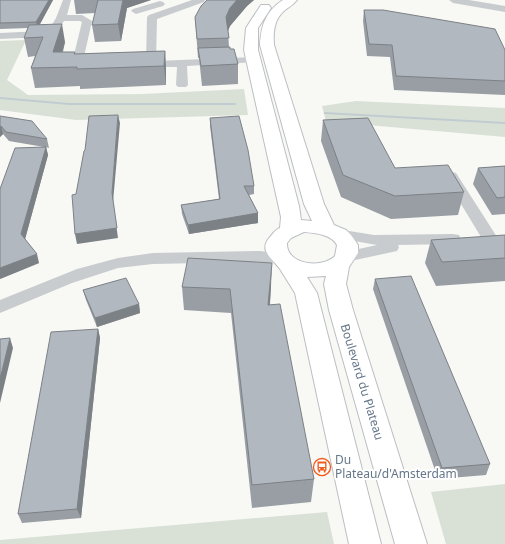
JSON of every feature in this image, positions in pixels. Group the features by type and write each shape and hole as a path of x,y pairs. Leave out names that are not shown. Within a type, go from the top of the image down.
{"main road":[{"path":"275,0 261,12 252,28 251,50 291,217 284,248 306,293 365,544"},
{"path":"284,248 301,270 315,271 328,269 342,261 348,249 344,241 331,231 316,210 266,45 268,22 276,11 292,0"},
{"path":"284,248 307,226 331,231"},
{"name":"Boulevard du Plateau","path":"342,261 336,284 341,310 411,544"}],"street":[{"path":"0,36 49,32 57,27 67,0"},
{"path":"160,4 136,11 152,17 202,0"},
{"path":"458,0 505,9"},
{"path":"151,65 152,17"},
{"path":"61,18 82,18 87,21 77,63 86,67 97,67"},
{"path":"136,65 254,60"},
{"path":"182,63 182,85"},
{"path":"448,172 476,238"},
{"path":"331,231 374,240 437,240 505,236"},
{"path":"342,261 378,249 437,240"},
{"path":"0,307 98,268 134,260 164,257 195,258 261,256 284,248"}],"shaded area":[{"path":"26,40 7,80 28,95 142,94 244,89 248,115 76,120 0,110 0,41"},
{"path":"356,101 505,108 505,137 356,124 327,125 322,106"},
{"path":"505,484 505,544 446,544 431,492"},
{"path":"327,512 334,544 0,544 0,540"}],"building":[{"path":"0,0 49,0 36,22 0,23"},
{"path":"98,0 123,0 118,24 92,25"},
{"path":"207,0 237,0 230,8 226,17 229,38 197,39 195,17 201,6"},
{"path":"364,10 383,10 495,29 505,50 505,81 396,76 392,45 369,44"},
{"path":"62,24 53,52 75,52 74,54 165,51 164,66 77,69 77,67 31,68 43,37 24,38 29,25"},
{"path":"230,47 230,49 234,49 238,64 201,66 198,48"},
{"path":"118,115 112,193 117,228 75,234 72,195 76,194 85,150 89,116"},
{"path":"0,116 32,121 47,139 6,132 1,126 0,127"},
{"path":"239,116 248,150 254,186 244,186 258,213 188,225 181,205 220,199 210,118"},
{"path":"368,118 395,168 448,165 464,192 395,196 343,175 323,120"},
{"path":"46,147 21,234 37,254 0,268 0,189 15,148"},
{"path":"505,166 505,197 497,198 478,168"},
{"path":"505,235 505,258 442,262 431,240"},
{"path":"188,258 272,263 268,305 280,304 314,479 252,485 230,289 182,287"},
{"path":"411,276 490,464 442,468 375,279"},
{"path":"126,278 139,304 95,318 83,290"},
{"path":"98,329 77,509 18,514 51,332"},
{"path":"10,338 2,371 0,378 0,339"}],"waterway":[{"path":"0,98 69,104 235,104"},
{"path":"325,113 505,123"}],"place":[{"name":"Du Plateau/d'Amsterdam","path":"322,467"}]}
